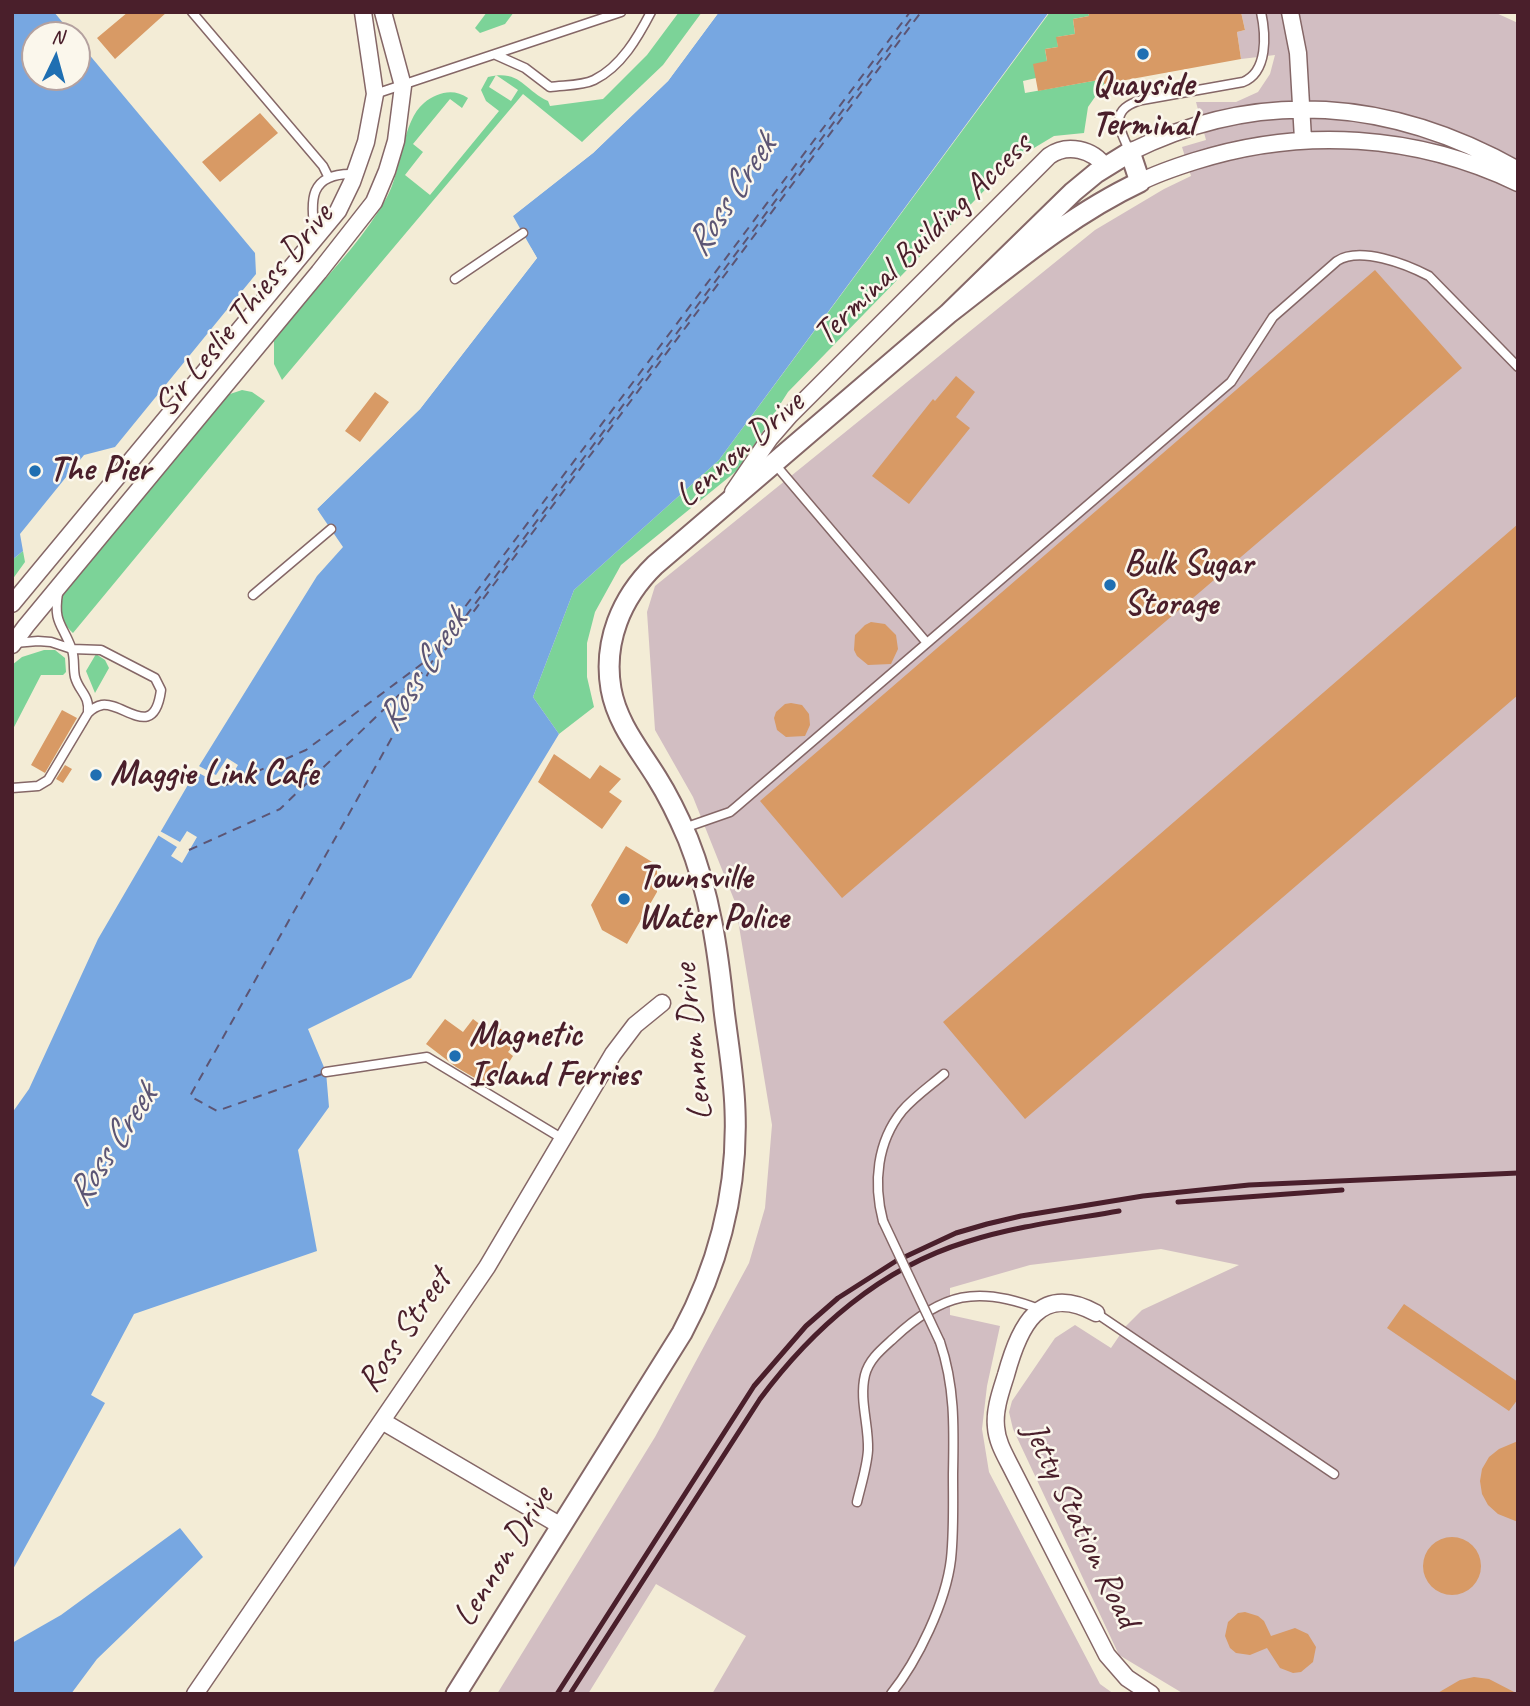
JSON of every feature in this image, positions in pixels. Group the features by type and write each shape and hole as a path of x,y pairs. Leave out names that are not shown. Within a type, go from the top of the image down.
{"street":[{"name":"Sir Leslie Thiess Drive","path":"12,604 338,211 366,142 375,94 363,12"},
{"name":"Sir Leslie Thiess Drive","path":"13,644 374,202 396,141 403,86 383,12"},
{"path":"1290,12 1298,53 1303,139"},
{"name":"Lennon Drive","path":"948,314 1073,192 1105,167 1168,135 1236,114 1302,108 1358,113 1417,127 1518,170"},
{"name":"Lennon Drive","path":"456,1694 694,1310 718,1250 732,1187 735,1106 716,939 698,867 683,828 658,780 619,717 611,690 610,648 619,616 634,588 655,565 948,314 1045,241 1106,200 1164,171 1224,152 1303,139 1357,140 1430,151 1518,183"},
{"name":"Terminal Building Access","path":"724,506 770,438 790,415 1045,159 1057,151 1077,149 1097,158 1105,167"},
{"path":"1130,152 1140,182"},
{"path":"1105,167 1109,182 1106,200"},
{"name":"Ross Street","path":"195,1694 487,1267 623,1040 646,1014 662,1003"},
{"path":"1041,1310 1050,1305 1066,1303 1080,1305 1096,1314"},
{"name":"Jetty Station Road","path":"1041,1310 1023,1326 1013,1347 996,1411 995,1425 999,1439 1107,1655 1127,1678 1151,1694"},
{"path":"382,1421 561,1526"}],"lane":[{"path":"192,12 328,176"},
{"path":"375,94 621,12"},
{"path":"496,55 525,68 550,87 592,82 609,70 636,40 651,12"},
{"path":"1130,152 1118,120 1121,111 1129,104 1243,82 1256,73 1262,57 1261,12"},
{"path":"316,237 313,202 320,183 328,176 355,174"},
{"path":"454,279 523,233"},
{"path":"683,828 736,807 1231,382 1278,311 1337,261 1348,255 1367,256 1429,276 1518,367"},
{"path":"774,463 927,643"},
{"path":"253,595 331,529"},
{"path":"59,586 55,616 72,649 76,679 85,693 88,713"},
{"path":"12,788 38,786 48,780 88,713 94,708 106,705 133,716 147,716 160,697 159,684 155,678 101,650 72,649 38,641 13,644"},
{"path":"326,1072 427,1057 563,1139"},
{"path":"891,1694 906,1672 936,1614 951,1560 954,1415 951,1384 940,1342 883,1221 877,1183 880,1157 886,1140 903,1110 944,1074"},
{"path":"857,1502 868,1449 863,1387 865,1374 875,1356 916,1318 959,1298 984,1295 1013,1300 1041,1310"},
{"path":"1096,1314 1334,1474"}],"shaded area":[{"path":"1241,12 1494,12 1518,23 1518,1694 1184,1694 1119,1655 1013,1429 1009,1412 1012,1401 1055,1338 1075,1325 1111,1348 1126,1326 1142,1310 1239,1265 1161,1249 1030,1265 950,1288 950,1315 1000,1326 987,1386 982,1429 989,1472 1100,1684 1114,1694 712,1694 746,1636 656,1584 588,1694 497,1694 655,1437 749,1263 765,1208 772,1125 735,902 693,797 655,730 647,612 655,586 1095,230 1191,176 1182,147 1206,140 1196,102 1236,102 1258,92 1270,74 1275,55 1241,59 1237,32 1245,30"}],"green space":[{"path":"487,12 514,12 505,24 480,33 475,28"},
{"path":"679,12 702,12 663,65 582,142 523,94 282,380 274,364 274,341 379,211 392,186 411,121 424,103 434,96 451,92 468,98 462,108 450,99 413,144 423,152 405,175 430,195 499,111 486,101 481,90 488,77 496,76 489,87 511,101 518,90 497,76 515,78 548,101 550,106 603,99 647,55"},
{"path":"1050,12 1088,12 1089,16 1073,19 1075,34 1057,37 1058,47 1045,49 1047,61 1036,78 1023,81 1025,93 1104,79 1104,84 1088,107 1084,133 1054,136 1014,160 788,392 739,469 621,565 595,612 587,643 587,677 594,707 559,734 533,697 574,590 719,460"},
{"path":"242,390 252,392 265,401 73,633 61,614 63,592 227,395"},
{"path":"23,551 25,562 12,580 12,560"},
{"path":"44,650 55,650 65,658 66,672 63,675 41,675 12,731 12,665 22,657"},
{"path":"96,654 105,660 109,668 95,693 86,671"}],"water":[{"path":"12,12 54,12 61,21 21,21 21,91 91,91 91,57 255,253 256,274 115,447 84,455 20,534 23,551 12,560"},
{"name":"Ross Creek","path":"719,12 1049,12 719,460 574,590 533,697 559,734 411,978 308,1029 326,1072 329,1107 298,1150 317,1251 134,1314 91,1395 105,1403 12,1571 12,1113 29,1089 98,939 196,771 317,576 343,547 317,509 420,409 537,258 513,216 593,153 668,81"},
{"path":"180,1528 203,1557 97,1659 71,1694 12,1694 12,1643 61,1615"}],"pier":[{"path":"715,12 719,12 668,81 593,153 510,218 511,214 591,150 666,79"},
{"path":"531,248 537,258 420,409 317,509 319,512 316,514 314,507 417,407 533,258 528,250"},
{"path":"227,758 238,765 225,787 193,770 197,765 216,775"},
{"path":"158,830 180,842 187,831 197,837 182,863 171,856 177,847 156,834"}],"building":[{"path":"128,12 167,12 115,59 97,38"},
{"name":"Quayside Terminal","path":"1088,12 1241,12 1245,30 1237,32 1241,59 1104,84 1104,79 1038,91 1033,64 1047,61 1045,49 1058,47 1056,37 1075,34 1073,19 1089,16"},
{"path":"260,113 278,133 220,182 202,162"},
{"name":"Bulk Sugar Storage","path":"1375,270 1462,368 842,898 760,801"},
{"path":"956,376 975,392 956,417 970,428 909,504 872,476 933,399 935,401"},
{"path":"375,392 389,402 360,442 345,431"},
{"name":"Bulk Sugar Storage","path":"1518,524 1518,695 1025,1119 943,1022"},
{"path":"871,622 885,624 896,635 898,649 891,664 868,665 854,650 855,635"},
{"path":"785,704 802,705 809,714 810,725 805,736 786,737 777,730 774,718 776,712"},
{"path":"62,710 77,718 45,773 31,765"},
{"path":"554,754 590,779 600,765 621,779 609,792 622,801 602,829 538,782"},
{"path":"65,765 72,769 63,783 56,779"},
{"name":"Townsville Water Police","path":"626,846 657,865 657,892 627,944 602,930 591,905"},
{"path":"445,1019 463,1032 473,1019 490,1032 495,1025 517,1041 508,1052 513,1056 492,1088 456,1067 426,1044"},
{"path":"1404,1304 1518,1382 1518,1399 1509,1411 1387,1328"},
{"path":"1518,1441 1518,1522 1498,1514 1488,1505 1482,1494 1480,1481 1482,1469 1489,1457 1499,1449"},
{"path":"1452,1537 1463,1539 1476,1550 1481,1566 1479,1577 1468,1590 1452,1595 1441,1593 1428,1582 1423,1566 1425,1555 1436,1542"},
{"path":"1245,1612 1264,1621 1271,1636 1295,1628 1308,1634 1316,1647 1313,1662 1301,1672 1293,1673 1280,1668 1267,1648 1250,1655 1236,1653 1230,1648 1225,1636 1228,1622 1238,1613"},
{"path":"1474,1677 1489,1679 1518,1694 1436,1694 1460,1680"}],"ferry route":[{"path":"226,785 306,750 423,663 910,12"},
{"path":"189,850 280,809 428,667 916,12"},
{"path":"322,1074 217,1111 190,1096 430,670 921,12"}],"railway":[{"path":"557,1694 754,1386 806,1326 838,1298 896,1261 956,1233 987,1224 1143,1196 1249,1185 1518,1173"},
{"path":"1178,1202 1342,1190"},
{"path":"570,1694 760,1399 780,1373 826,1325 877,1285 935,1253 1004,1232 1119,1211"}],"place":[{"name":"Quayside Terminal","path":"1143,54"},
{"name":"The Pier","path":"35,471"},
{"name":"Bulk Sugar Storage","path":"1110,585"},
{"name":"Maggie Link Cafe","path":"96,775"},
{"name":"Townsville Water Police","path":"624,899"},
{"name":"Magnetic Island Ferries","path":"455,1056"}]}
